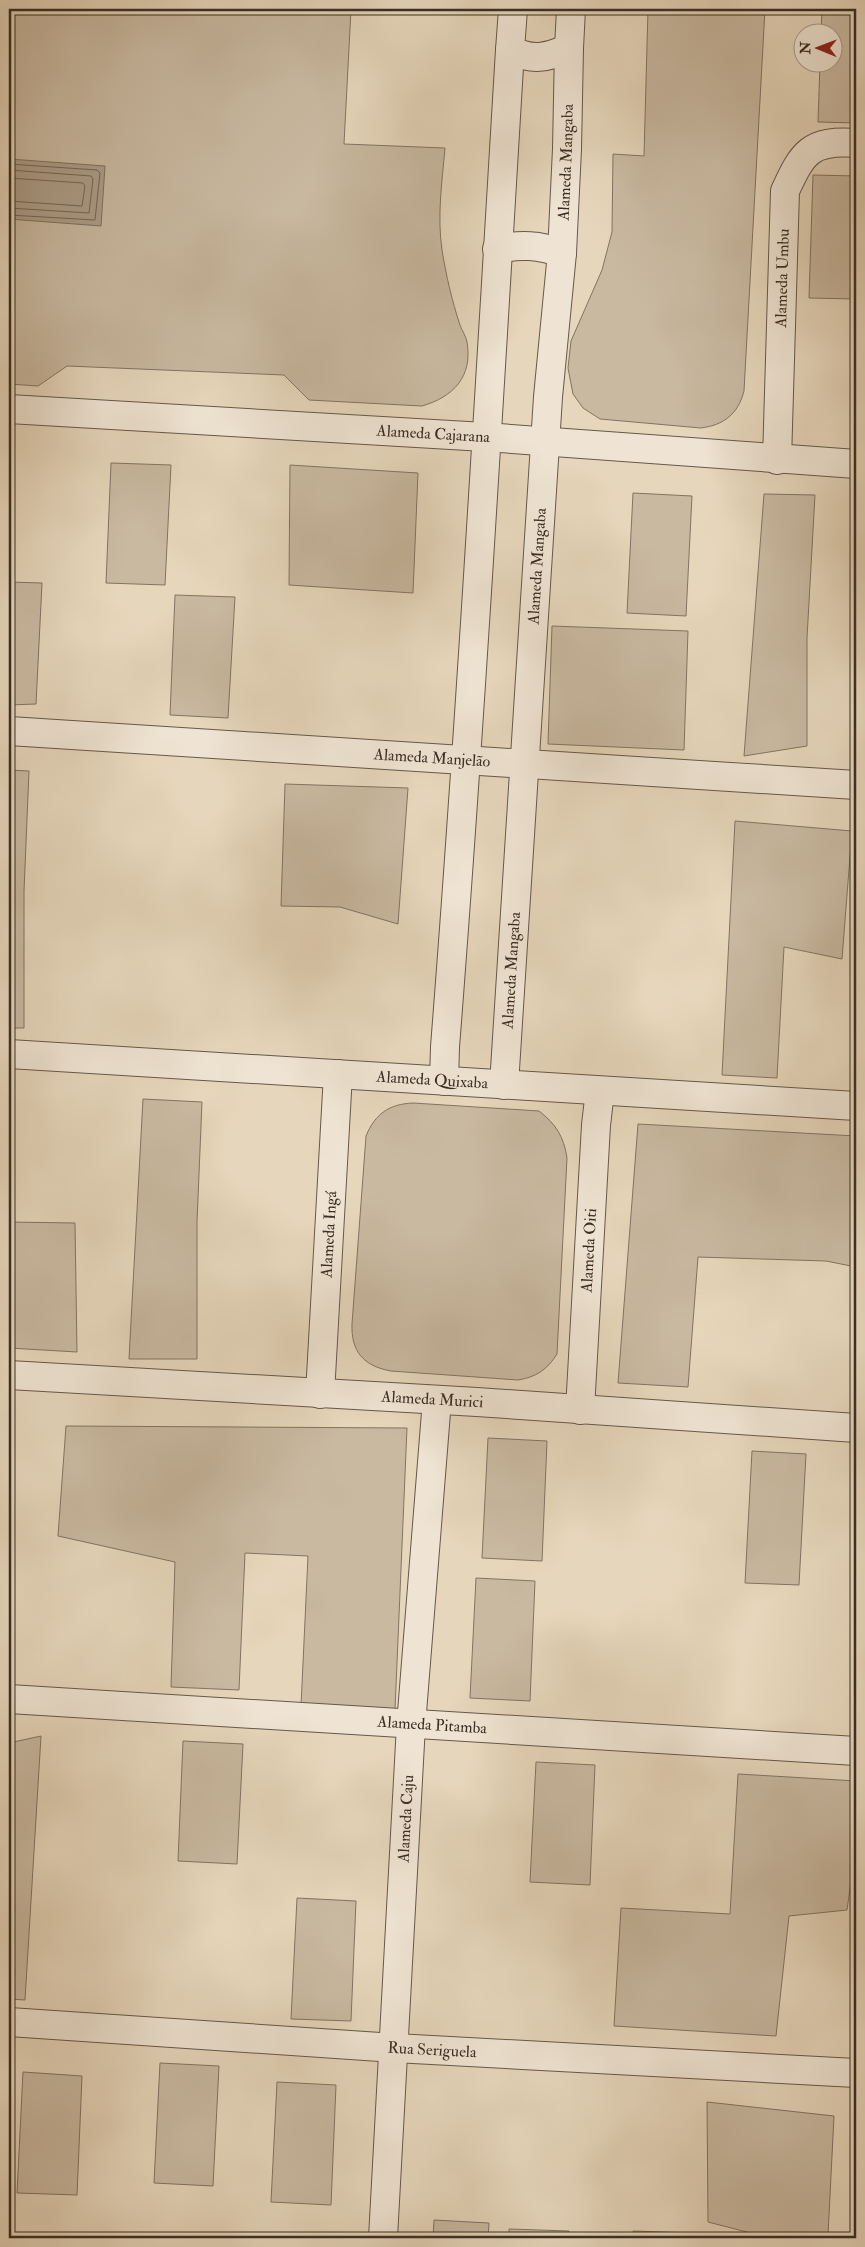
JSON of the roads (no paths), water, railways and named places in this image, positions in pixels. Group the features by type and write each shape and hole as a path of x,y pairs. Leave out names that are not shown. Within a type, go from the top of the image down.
{"street":[{"path":"444,1081 467,760 513,9"},
{"name":"Alameda Mangaba","path":"504,1084 548,397 562,253 567,149 568,48 571,9"},
{"path":"510,50 527,57 544,58 568,48"},
{"name":"Alameda Umbu","path":"777,460 785,191 799,161 814,146 845,142 856,143"},
{"path":"497,249 526,244 542,246 562,253"},
{"name":"Alameda Cajarana","path":"9,409 486,437 777,460 856,464"},
{"name":"Alameda Manjelão","path":"9,731 856,785"},
{"name":"Alameda Quixaba","path":"9,1054 856,1106"},
{"name":"Alameda Ingá","path":"320,1394 338,1074"},
{"name":"Alameda Oiti","path":"580,1410 596,1125 600,1091"},
{"name":"Alameda Murici","path":"9,1375 437,1400 856,1428"},
{"name":"Alameda Caju","path":"383,2238 412,1725 437,1400"},
{"name":"Alameda Pitamba","path":"9,1699 412,1725 856,1750"},
{"name":"Rua Seriguela","path":"9,2022 395,2048 856,2073"}],"water":[{"path":"9,159 105,166 101,226 9,219"}]}
